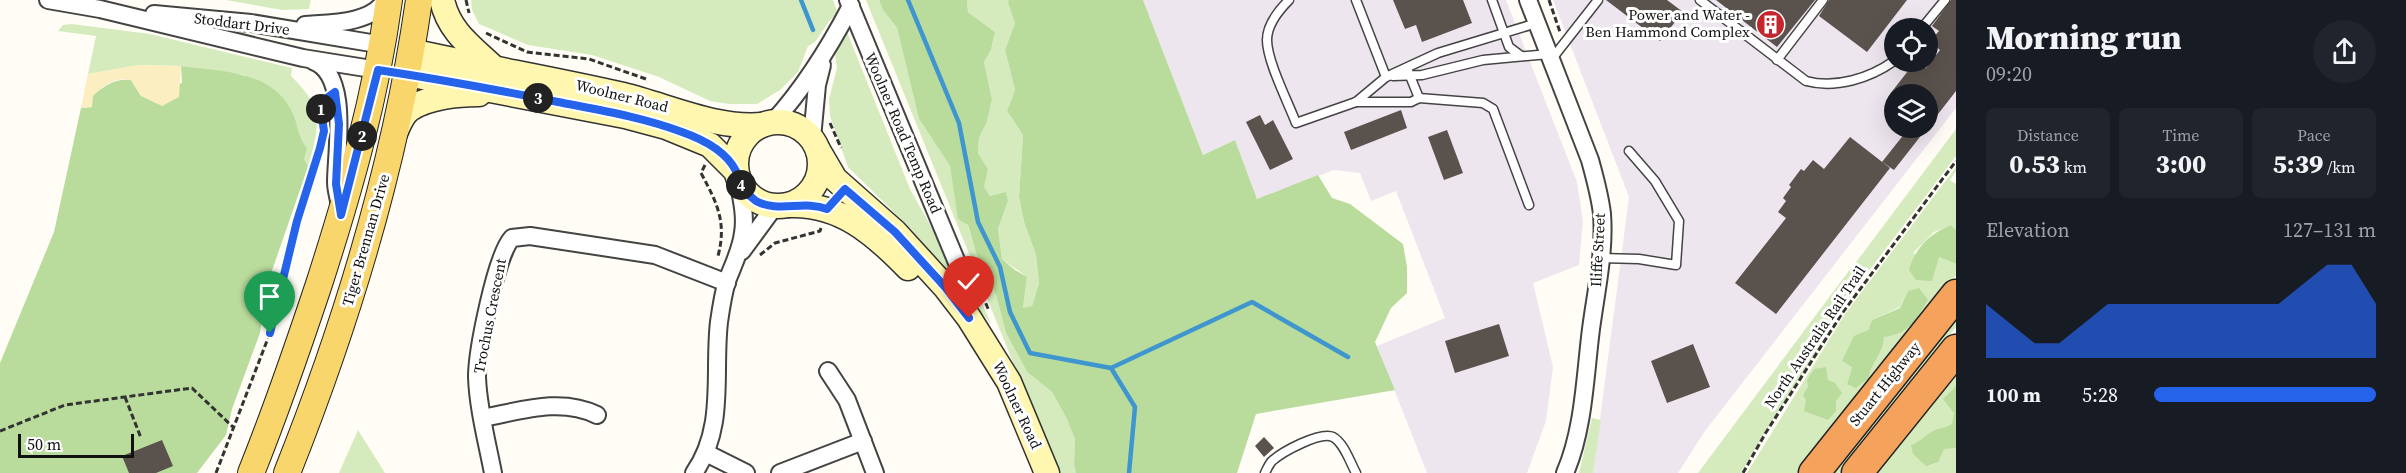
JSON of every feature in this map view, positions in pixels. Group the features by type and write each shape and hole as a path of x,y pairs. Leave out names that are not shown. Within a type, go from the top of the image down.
{"highway":[{"name":"Stuart Highway","path":"1814,473 1956,295"},
{"path":"1857,473 1956,350"}],"main road":[{"name":"Tiger Brennan Drive","path":"251,473 288,378 341,215 381,58 387,0"},
{"name":"Tiger Brennan Drive","path":"287,473 318,396 368,242 395,133 420,0"},
{"path":"395,133 405,114 418,106 499,80 454,30 442,0"},
{"path":"381,58 409,63"},
{"name":"Woolner Road","path":"409,63 499,80 624,95 740,126 767,124"},
{"name":"Woolner Road","path":"499,80 684,132 713,147 737,175"},
{"path":"784,122 798,127 824,146 816,182 806,196 782,206 755,200 743,188 737,175 736,155 741,143 750,133 767,124 784,122"},
{"name":"Woolner Road","path":"824,146 836,179 895,232 946,288 969,318 1009,382 1047,473"},
{"name":"Woolner Road","path":"782,206 814,205 827,209 862,228 895,255 956,325 994,384 1034,473"}],"street":[{"name":"Stoddart Drive","path":"48,0 100,9 303,58 381,58"},
{"path":"277,27 327,23 364,16 379,9 387,0"},
{"name":"Iliffe Street","path":"1528,0 1590,160 1598,187 1602,215 1600,258 1577,436 1565,473"},
{"path":"824,146 814,107 819,74 850,3"},
{"name":"Woolner Road Temp Road","path":"850,3 958,265"},
{"name":"Stoddart Drive","path":"100,9 277,27 381,58"},
{"path":"767,124 803,87 830,45"},
{"path":"303,58 322,66 330,76 334,88 339,124 336,184 341,215"},
{"path":"694,473 706,453 717,409 719,322 744,225 737,175"},
{"path":"730,275 746,246 782,206"},
{"name":"Trochus Crescent","path":"493,473 479,391 479,361 502,252 512,238 530,236 634,251 730,275"},
{"path":"828,371 847,400 875,473"},
{"path":"483,418 563,406 585,409 597,415"},
{"path":"780,473 862,441"},
{"path":"706,453 746,473"}],"lane":[{"path":"1289,0 1274,17 1267,38 1269,53 1296,123 1356,102 1411,102 1419,98 1483,103 1492,109 1529,205"},
{"path":"1356,0 1386,76"},
{"path":"1492,0 1509,47 1521,56"},
{"path":"1584,18 1591,0"},
{"path":"1356,102 1386,76 1409,71 1448,69 1483,60 1521,56 1550,57 1564,44 1598,0"},
{"path":"1700,0 1803,79 1825,84 1860,78 1884,66"},
{"path":"1777,60 1823,0"},
{"path":"1930,18 1945,0"},
{"path":"1409,71 1438,53 1537,23"},
{"path":"1409,71 1419,98"},
{"path":"1600,258 1676,265 1679,221 1655,181 1629,151"},
{"path":"1265,473 1273,460 1312,439 1331,436 1338,441 1356,473"}],"path":[{"path":"466,0 472,20"},
{"path":"1549,0 1564,44"},
{"path":"479,28 527,52 589,59 656,83"},
{"path":"814,107 825,111 824,146"},
{"path":"216,473 270,333 285,267 322,140"},
{"path":"713,147 701,173 721,213 723,240 718,256"},
{"name":"North Australia Rail Trail","path":"1743,473 1765,434 1804,377 1839,319 1956,161"},
{"path":"730,275 747,273 760,255 775,243 820,231 827,209"},
{"path":"0,431 65,405 192,388 234,428"},
{"path":"125,397 141,438"}],"shaded area":[{"path":"1143,0 1506,0 1577,182 1583,221 1579,265 1533,283 1553,367 1546,421 1527,473 1427,473 1377,346 1445,318 1396,191 1371,201 1360,173 1334,170 1257,199 1235,140 1203,155"},
{"path":"1553,0 1956,0 1956,108 1938,131 1938,84 1884,84 1884,138 1933,138 1705,431 1678,473 1593,473 1629,197"}],"green space":[{"path":"226,0 311,0 309,9 282,10"},
{"path":"471,0 833,0 838,13 830,20 815,42 808,46 798,72 780,90 757,104 729,104 710,101 659,77 592,55 528,45 479,24 472,10"},
{"path":"866,0 879,0 883,10 897,28 919,119 950,166 976,253 996,295 1006,333 1027,372 1052,392 1067,419 1075,438 1076,473 1058,473"},
{"path":"879,0 967,0 968,12 995,32 991,50 984,62 992,99 987,122 979,138 978,153 988,169 984,187 990,196 1006,192 1008,201 998,229 1002,259 1027,277 1023,308 1032,306 1039,283 1036,255 1024,222 1019,197 1023,135 1007,111 1015,90 1005,50 1015,23 1008,2 1009,0 1143,0 1203,155 1235,140 1257,199 1318,175 1332,198 1350,204 1403,244 1407,267 1407,293 1391,308 1375,342 1395,390 1256,414 1237,473 1076,473 1075,439 1067,419 1052,392 1027,372 1006,333 996,295 976,253 968,225 958,219 950,166 919,119 897,28 883,10"},
{"path":"967,0 1009,0 1015,23 1005,50 1015,90 1007,111 1023,135 1019,197 1024,222 1036,255 1039,283 1032,306 1023,308 1027,277 1002,259 998,229 1008,201 1006,193 990,196 983,187 988,169 978,153 979,138 987,122 992,99 984,62 991,50 995,32 968,12"},
{"path":"72,24 150,34 292,68 291,76 309,98 316,118 317,128 308,167 303,160 307,148 298,135 293,115 245,75 181,66 139,65 88,74 96,36 58,31 63,25"},
{"path":"847,32 910,189 959,277 971,277 991,324 911,229 848,167 830,116 829,99 837,68 835,54 842,34"},
{"path":"181,66 230,72 260,81 273,89 293,114 299,134 307,148 304,159 308,167 268,282 260,333 232,409 226,435 197,473 0,473 0,363 54,232 81,108 92,107 92,96 105,86 120,80 131,80 141,96 182,83"},
{"path":"1956,129 1956,156 1868,272 1854,265"},
{"path":"1956,167 1950,180 1956,184 1956,230 1951,225 1934,232 1913,253 1936,263 1939,257 1956,264 1956,275 1797,473 1747,473 1845,314","holes":["1908,291 1928,300 1911,325 1893,335 1884,336 1882,348 1869,378 1847,384 1872,320 1900,307"]},
{"path":"1951,225 1956,230 1956,264 1939,257 1932,281 1916,280 1909,270 1919,248 1936,232"},
{"path":"1851,268 1863,280 1741,473 1698,473"},
{"path":"1919,288 1928,300 1915,320 1906,329 1884,337 1882,348 1869,378 1856,388 1847,384 1852,367 1842,361 1854,336 1868,330 1872,320 1900,308 1908,291"},
{"path":"1956,315 1956,327 1839,473 1830,473"},
{"path":"1826,367 1828,380 1835,383 1842,393 1836,401 1836,411 1828,420 1804,411 1806,400 1803,395 1808,387 1807,380 1814,369"},
{"path":"1956,368 1956,473 1872,473"},
{"path":"1956,386 1956,448 1944,449 1938,462 1926,466 1913,454 1911,445 1927,434 1952,424 1954,413 1943,399"},
{"path":"1592,418 1601,420 1593,473 1579,473"},
{"path":"358,430 385,473 339,473"}],"sand":[{"path":"139,65 181,66 179,97 162,106 141,96 131,80 125,79 106,85 93,96 92,107 81,108 88,74"}],"building":[{"path":"1393,0 1463,0 1472,23 1422,42 1416,25 1405,29"},
{"path":"1606,0 1667,0 1683,12 1660,41"},
{"name":"Power and Water - Ben Hammond Complex","path":"1716,0 1815,0 1777,47"},
{"path":"1829,0 1907,0 1893,18 1884,18 1884,30 1867,52 1819,16"},
{"path":"1951,0 1956,0 1956,91 1938,114 1938,84 1898,84 1907,72 1938,72 1940,50 1938,48 1938,18"},
{"path":"1401,110 1407,128 1351,150 1344,132"},
{"path":"1260,115 1265,125 1273,120 1293,159 1270,170 1246,122"},
{"path":"1447,130 1463,173 1444,180 1428,137"},
{"path":"1850,137 1890,168 1776,314 1735,283 1786,218 1778,212 1786,201 1783,198 1791,187 1789,185 1801,169 1804,171 1813,160 1824,169"},
{"path":"1901,138 1919,138 1894,170 1882,162"},
{"path":"1499,324 1509,356 1455,373 1445,341"},
{"path":"1693,344 1710,387 1667,403 1651,361"},
{"path":"1264,437 1274,448 1264,457 1255,446"},
{"path":"162,440 173,466 156,473 129,473 122,456"}],"waterway":[{"path":"801,0 813,30"},
{"path":"908,0 959,123 978,222 1000,267 1010,312 1030,353 1111,368 1135,407 1129,473"},
{"path":"1111,368 1252,302 1348,357"}],"place":[{"name":"Power and Water - Ben Hammond Complex","path":"1771,24"}],"route":[{"path":"270,333 297,221 324,131 320,103 335,92 339,124 336,184 341,215 378,70 436,78 625,116 684,132 718,150 736,171 748,195 769,206 814,205 827,209 845,189 895,232 946,288 969,318"}]}
